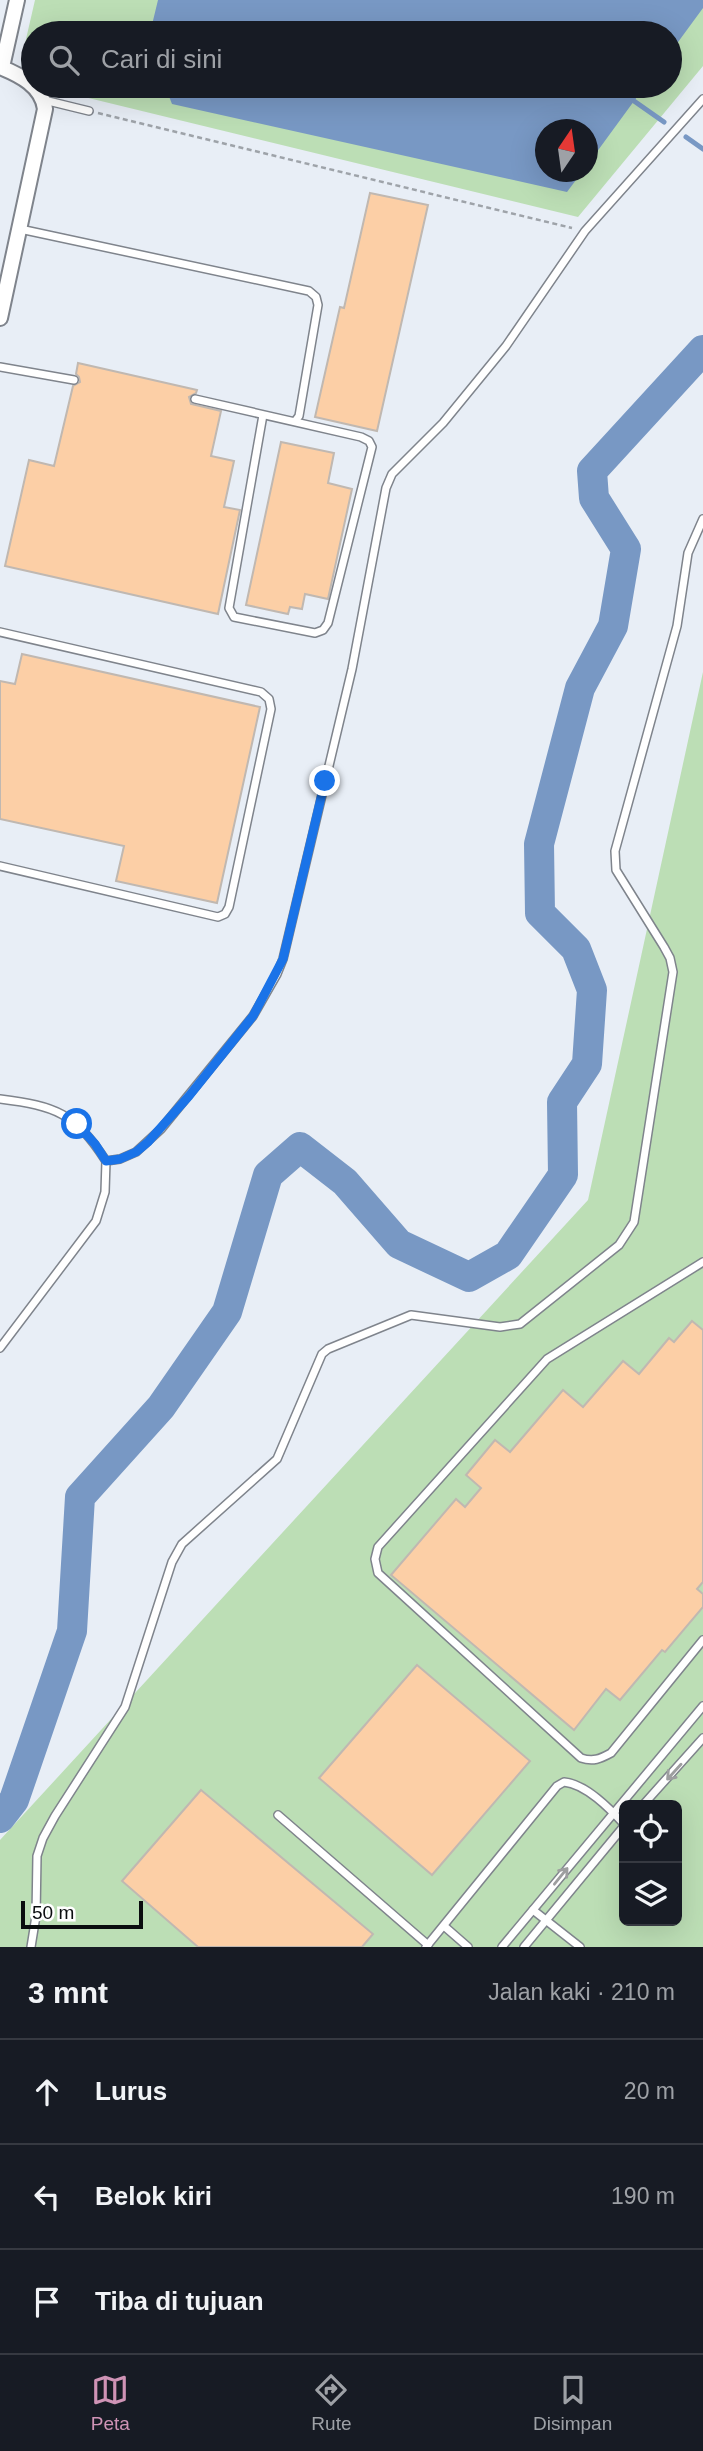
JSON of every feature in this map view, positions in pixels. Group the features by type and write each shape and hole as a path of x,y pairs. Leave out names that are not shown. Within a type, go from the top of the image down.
{"street":[{"path":"17,0 1,67 21,77"},
{"path":"0,318 45,120 44,100"}],"lane":[{"path":"106,1161 120,1159 136,1152 161,1129 253,1016 277,974 352,669 386,488 392,474 443,424 506,346 585,231 703,99"},
{"path":"44,100 89,111"},
{"path":"20,229 309,291 316,297 318,304 299,416 296,420"},
{"path":"0,367 74,380"},
{"path":"195,399 263,415 288,421 296,420 369,441 372,447 328,623 323,630 314,633 234,617 229,608 263,415"},
{"path":"31,1947 36,1916 37,1856 43,1838 125,1707 172,1562 182,1544 277,1459 321,1354 411,1315 500,1327 520,1324 619,1245 634,1222 673,972 664,947 616,870 615,851 677,626 688,553 703,520"},
{"path":"0,632 261,692 269,699 271,709 229,907 225,914 219,917 0,866"},
{"path":"0,1099 44,1107 69,1116 95,1144 106,1161 105,1192 96,1221 0,1348"},
{"path":"703,1261 547,1359 378,1547 375,1559 378,1573 581,1758 589,1760 598,1760 611,1753 703,1640"},
{"path":"502,1947 703,1706"},
{"path":"647,1800 703,1738"},
{"path":"278,1815 427,1946 564,1782 578,1786 619,1819"},
{"path":"524,1947 619,1831"},
{"path":"533,1910 580,1947"},
{"path":"444,1926 468,1947"}],"path":[{"path":"89,111 585,231"}],"green space":[{"path":"35,0 703,0 703,66 682,91 682,21 30,21"},
{"path":"88,98 677,98 578,217"},
{"path":"703,672 703,1947 0,1947 0,1840 588,1200"}],"water":[{"path":"158,0 703,0 703,8 682,37 682,21 153,21"},
{"path":"170,98 636,98 598,150 598,119 535,119 535,182 574,182 567,192 172,104"}],"building":[{"path":"370,193 428,205 377,431 315,417 340,307 344,308"},
{"path":"78,363 197,390 189,397 191,404 221,411 211,456 234,461 224,507 240,510 218,614 5,566 29,460 54,466 73,386 80,382 76,374"},
{"path":"281,442 334,453 328,483 352,489 328,599 305,594 302,609 290,607 288,614 246,605"},
{"path":"22,654 260,707 217,903 116,881 124,846 0,819 0,681 15,684"},
{"path":"692,1321 703,1330 703,1582 697,1589 703,1594 703,1607 620,1700 606,1689 574,1730 391,1575 456,1499 465,1507 481,1488 466,1475 495,1440 510,1452 563,1390 583,1407 623,1361 639,1374 669,1338 674,1342"},
{"path":"417,1665 530,1761 432,1875 319,1778"},
{"path":"201,1790 373,1934 362,1947 198,1947 122,1881"}],"waterway":[{"path":"634,101 664,122"},
{"path":"686,137 703,149"},
{"path":"0,1818 14,1800 72,1631 80,1497 161,1407 227,1312 268,1175 300,1147 345,1182 399,1244 469,1277 508,1255 563,1175 562,1102 587,1064 592,990 576,949 540,913 539,844 580,688 613,626 626,549 594,498 592,471 703,350"}],"route":[{"path":"77,1124 106,1161 120,1159 136,1152 161,1129 253,1016 283,959 325,781"}]}
